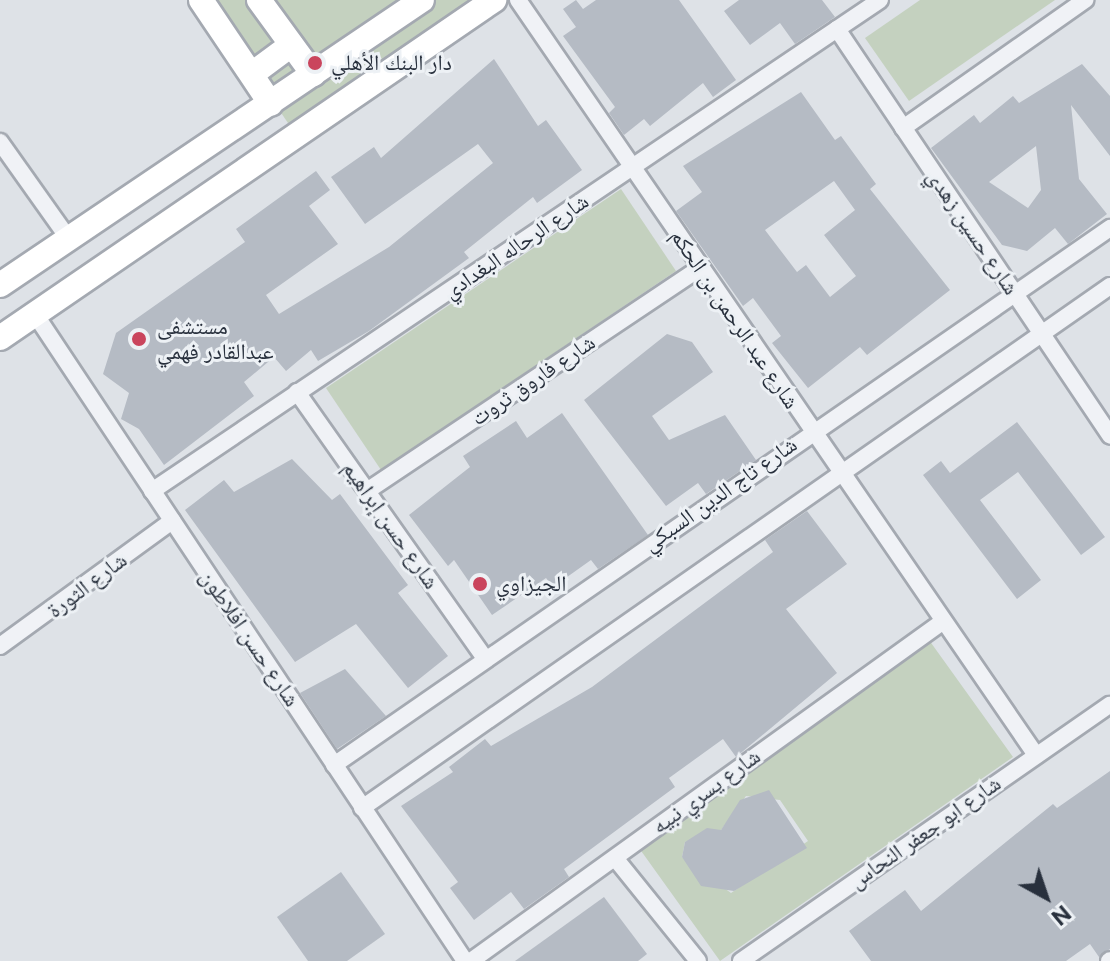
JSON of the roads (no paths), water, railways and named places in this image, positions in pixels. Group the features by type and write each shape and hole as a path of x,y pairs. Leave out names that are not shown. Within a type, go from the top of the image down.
{"street":[{"path":"201,0 271,104"},
{"path":"259,0 313,74"},
{"path":"0,285 422,0"},
{"path":"5,326 43,308 494,0"},
{"name":"شارع عبد الرحمن بن الحكم","path":"518,0 634,166 810,432 1036,755"},
{"name":"شارع الرحاله البغدادي","path":"152,491 880,0"},
{"path":"903,128 1085,0"},
{"name":"شارع حسين زهدي","path":"837,29 1110,436"},
{"path":"252,74 291,45"},
{"path":"0,142 69,239"},
{"name":"شارع تاج الدين السبكي","path":"334,765 810,432 1110,228"},
{"path":"27,267 43,308"},
{"name":"شارع فاروق ثروت","path":"367,491 700,268"},
{"path":"362,808 838,472 1110,286"},
{"name":"شارع حسن افلاطون","path":"43,308 152,491 465,961"},
{"name":"شارع حسن إبراهيم","path":"297,392 485,659"},
{"name":"شارع الثورة","path":"0,646 172,521"},
{"name":"شارع يسري نبيه","path":"471,961 942,622"},
{"name":"شارع ابو جعفر النحاس","path":"741,961 1110,705"},
{"path":"615,858 698,961"}],"place":[{"name":"دار البنك الأهلي","path":"315,63"},
{"name":"مستشفى عبدالقادر فهمي","path":"139,339"},
{"name":"الجيزاوي","path":"480,584"}]}
